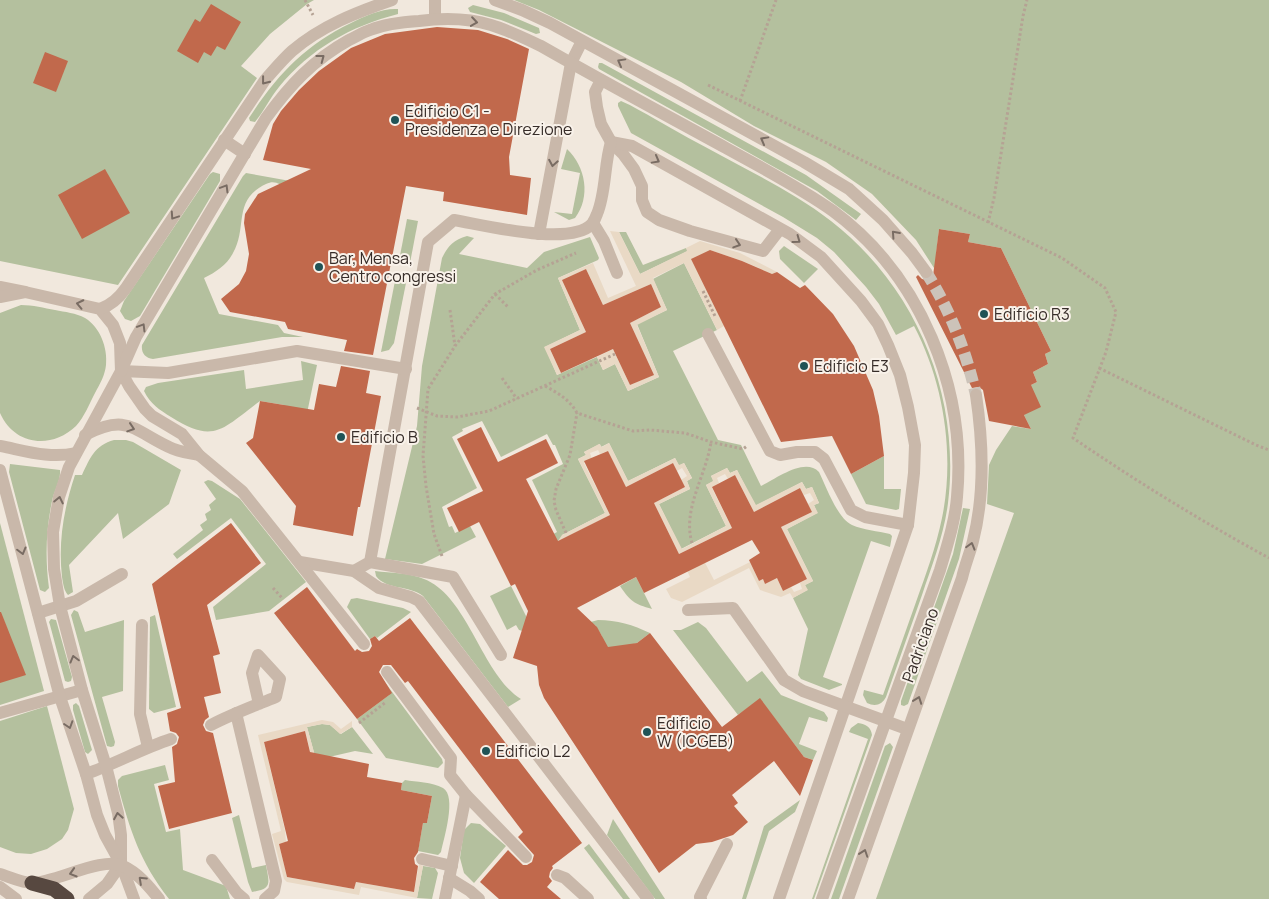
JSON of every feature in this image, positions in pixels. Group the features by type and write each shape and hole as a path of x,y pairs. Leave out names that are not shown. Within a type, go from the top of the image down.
{"highway":[{"path":"32,883 54,890 68,899"}],"street":[{"path":"0,287 100,309 108,306 126,288 265,80 292,51 322,30 360,10 392,0"},
{"path":"435,0 436,19"},
{"path":"495,0 522,10 582,41 804,162 849,189 883,220 926,272"},
{"path":"90,899 107,884 121,864 119,820 106,766 82,690 60,606 54,569 53,532 59,497 76,452 121,371 136,337 266,118 284,93 307,69 334,48 369,30 399,23 436,19 489,24 515,33 793,186 834,212 868,241 893,271 915,303 934,339 956,422 957,497 950,535 940,570 822,899"},
{"path":"539,234 571,63 582,41"},
{"path":"602,80 595,92 602,124 611,142 623,154 634,170 642,186 642,200 647,212 659,220 690,231 763,251 780,229"},
{"path":"224,140 245,154"},
{"path":"370,562 428,242 454,220 539,234 559,235 584,229 593,223 598,212 606,157 611,142"},
{"path":"611,142 632,146 780,229 821,257 861,301 878,324 900,375 908,407 915,445 908,524 779,899"},
{"path":"593,223 604,241 617,273"},
{"path":"0,297 25,292"},
{"path":"100,309 113,325 120,343 121,371 145,409 152,416 182,434 199,456 242,491 364,644"},
{"path":"708,334 770,451 780,455 796,452 815,452 824,459 851,510 865,517 908,524"},
{"path":"121,371 168,373 297,351 406,369"},
{"name":"Padriciano","path":"848,899 962,578 973,540 980,500 981,466 980,422 976,395"},
{"path":"86,435 102,426 118,424 131,426 170,448 199,456"},
{"path":"0,446 49,456 63,456 76,452"},
{"path":"0,470 60,696 86,774 97,815 105,836 121,864 134,899"},
{"path":"300,562 354,571 379,588 419,601 648,899"},
{"path":"354,571 370,562 453,577 501,656"},
{"path":"38,613 76,601 122,574"},
{"path":"688,610 733,608 784,680 803,691 907,729"},
{"path":"142,625 140,714 148,747"},
{"path":"387,672 451,758 450,775 466,795 526,857"},
{"path":"0,713 82,690"},
{"path":"211,725 259,704"},
{"path":"236,713 276,881 274,890 264,899"},
{"path":"86,774 171,739"},
{"path":"445,899 466,795"},
{"path":"700,899 727,844"},
{"path":"422,859 450,872 480,899"},
{"path":"212,860 237,893 244,899"},
{"path":"0,874 32,883 107,864 121,864 140,877 159,899"},
{"path":"557,874 588,899"},
{"path":"0,887 16,899"}],"path":[{"path":"740,101 776,0"},
{"path":"988,223 994,198 1027,0"},
{"path":"706,84 1062,258 1105,288 1116,312 1106,352 1073,438 1137,481 1216,529 1269,558"},
{"path":"453,577 441,555 434,534 426,486 423,456 428,389 455,346 495,294 537,270 578,252"},
{"path":"703,291 717,321"},
{"path":"495,294 508,307"},
{"path":"450,310 455,346"},
{"path":"426,411 437,416 457,417 490,411 616,354"},
{"path":"1099,368 1180,409 1269,450"},
{"path":"502,378 517,398"},
{"path":"545,386 572,405 577,413 633,431 650,430 685,433 711,442 743,449 763,438"},
{"path":"566,532 554,501 556,489 570,455 577,413"},
{"path":"692,544 688,530 690,514 711,442"},
{"path":"273,588 283,599"},
{"path":"359,722 387,701"}],"green space":[{"path":"0,0 314,0 270,34 241,66 257,78 118,285 0,261"},
{"path":"514,0 1269,0 1269,899 876,899 1014,513 987,504 989,465 996,450 1012,426 1031,429 1024,415 1031,385 1037,382 1033,372 1048,364 1045,354 1051,351 1001,248 968,242 970,234 939,229 936,255 943,257 934,268 916,240 872,194 826,162 754,126 681,82 539,10"},
{"path":"473,5 504,13 539,28 540,33 536,34 501,20 470,12 468,8"},
{"path":"398,9 398,14 348,32 318,50 291,73 255,122 250,121 249,118 270,88 305,52 334,32 362,18 380,11"},
{"path":"599,63 806,175 861,214 856,220 817,191 599,69"},
{"path":"621,101 778,186 831,221 861,248 887,278 909,311 927,347 939,384 947,423 950,463 948,503 934,561 886,697 878,704 867,703 863,695 864,690 883,695 934,550 946,494 947,445 944,420 933,371 924,348 914,326 896,335 879,304 866,287 834,252 817,238 783,217 631,133 618,106 618,103"},
{"path":"567,149 579,164 585,192 580,210 575,218 569,220 554,212 572,214 580,173 561,169"},
{"path":"213,172 220,174 220,181 140,316 131,321 125,319 120,311 124,301"},
{"path":"246,173 307,184 285,186 272,182 255,190 245,206 240,234 231,257 221,268 204,278 219,314 278,325 284,333 303,337 282,337 153,359 148,358 143,353 142,345"},
{"path":"407,219 418,221 410,263 399,261"},
{"path":"619,232 626,232 643,265 686,248 688,251 640,274"},
{"path":"467,236 474,238 459,254 527,268 544,252 590,237 599,258 598,260 558,278 580,330 545,347 557,375 597,357 603,370 615,364 628,391 659,377 637,324 667,310 653,279 684,263 717,330 673,351 718,440 741,445 761,486 791,470 806,467 813,468 819,472 837,509 847,521 856,527 892,536 890,547 871,541 823,677 842,685 829,690 801,679 798,675 808,629 793,598 807,590 805,585 813,581 787,529 817,513 814,505 819,503 812,487 806,489 802,482 755,506 737,470 730,473 727,468 711,476 714,481 706,485 726,526 681,549 659,504 690,489 687,481 692,478 684,463 679,466 675,458 628,481 609,443 601,447 600,444 584,452 586,455 578,459 605,513 562,535 568,561 546,538 557,532 532,480 563,464 555,445 553,445 547,434 501,457 482,421 462,429 463,431 452,437 477,488 442,507 449,527 452,526 455,533 470,526 476,537 422,564 385,559 417,426 422,366 442,258 451,244"},
{"path":"784,246 818,269 804,283 780,259 779,251"},
{"path":"395,281 406,283 394,343 389,350 381,352"},
{"path":"21,305 82,316 99,332 106,352 105,372 87,410 76,426 56,439 34,441 24,438 6,424 0,413 0,313"},
{"path":"301,361 317,365 294,476 284,405 260,401 237,419 218,430 198,430 159,409 146,396 144,391 146,387 158,383 244,370 246,389 303,380"},
{"path":"114,440 133,442 181,470 169,504 123,539 118,513 69,565 73,592 68,595 62,577 61,538 71,487 75,475 82,475 94,453 102,445"},
{"path":"884,456 884,489 901,489 899,509 896,510 866,504 851,474"},
{"path":"10,464 60,470 48,523 47,566 49,588 45,592 40,590 9,472"},
{"path":"208,480 240,499 306,582 269,611 216,620 213,607 266,564 231,518 177,559 173,554 203,530 200,525 207,520 205,514 211,510 209,505 216,499 204,482"},
{"path":"963,508 970,509 959,559 908,704 904,706 901,705 901,701 953,554"},
{"path":"0,523 44,691 0,705"},
{"path":"375,571 419,577 439,588 464,618 496,673 507,688 521,699 508,707 423,596 380,580 376,576"},
{"path":"636,577 652,609 633,601 620,586"},
{"path":"511,586 534,632 530,633 519,630 516,625 507,630 490,596"},
{"path":"357,598 403,608 411,612 377,638 375,636 370,639 347,607 351,599"},
{"path":"74,610 78,612 85,632 124,620 123,691 102,697 115,742 114,746 111,747 107,746 71,615"},
{"path":"155,615 176,707 154,713 149,709 150,617"},
{"path":"51,619 56,620 72,677 71,681 68,682 65,681 49,622"},
{"path":"598,620 625,624 650,633 637,643 598,655 602,636 595,625 587,623"},
{"path":"698,622 706,628 747,682 762,671 781,695 824,712 828,718 827,722 809,717 799,744 817,751 813,760 804,757 760,699 738,715 673,630 681,630"},
{"path":"381,677 442,759 443,763 438,768 386,758 357,719 389,695"},
{"path":"76,703 79,706 92,750 88,754 85,752 73,710 73,705"},
{"path":"47,706 74,809 68,830 62,839 47,849 31,854 16,853 0,847 0,721"},
{"path":"858,723 868,726 872,735 814,899 812,899 868,739 849,732"},
{"path":"322,724 330,725 341,734 352,727 373,754 355,751 316,760 307,727"},
{"path":"890,743 893,747 839,899 831,899 885,746"},
{"path":"165,765 169,780 154,784 166,832 180,829 183,870 226,886 230,899 169,899 143,859 127,817 118,780 122,776"},
{"path":"405,780 434,784 447,792 449,808 447,828 441,852 438,855 418,851 423,823 427,823 432,796 401,790 402,783"},
{"path":"800,800 795,812 769,831 746,899 742,899 764,826"},
{"path":"239,815 252,868 266,865 268,884 259,891 252,892 248,882 232,818"},
{"path":"613,819 665,899 655,899 607,835"},
{"path":"471,823 480,824 506,846 474,883 464,873 460,858 464,830"},
{"path":"589,844 630,899 623,899 584,848"},
{"path":"423,866 435,868 438,873 432,899 417,898"}],"shaded area":[{"path":"610,231 619,232 640,274 687,251 686,248 700,241 740,253 777,272 770,275 775,301 759,268 710,250 724,326 717,330 684,263 653,278 667,310 637,325 659,377 628,391 615,364 603,370 597,357 613,349 630,385 653,375 630,323 661,307 651,284 603,305 586,269 563,280 586,332 550,349 561,373 557,375 544,347 580,330 558,278 593,263 608,298 636,286"},
{"path":"609,443 628,481 675,458 679,465 684,463 692,478 687,481 690,489 659,504 682,549 726,526 706,485 713,481 711,476 727,468 730,473 737,470 756,505 802,482 806,489 812,487 819,503 814,505 818,513 787,529 813,581 805,585 808,590 793,598 790,593 781,597 760,590 749,568 682,602 671,598 666,589 690,577 685,566 702,557 714,580 750,562 759,581 763,579 765,584 777,578 783,591 791,587 794,592 802,589 800,583 807,579 781,527 812,512 808,504 814,500 810,493 804,495 800,488 754,512 735,475 728,479 725,474 717,478 719,483 712,488 732,528 679,554 654,503 685,487 681,480 687,476 682,468 677,471 673,463 626,487 608,451 600,454 598,450 590,453 592,459 584,463 610,515 575,533 586,556 568,561 558,541 562,535 605,513 578,459 586,455 584,452 599,444 602,447"},
{"path":"322,720 333,722 341,729 352,721 352,727 340,734 330,725 322,724 307,727 319,770 315,771 305,731 264,742 285,831 286,842 279,844 287,877 354,889 356,882 414,892 419,864 423,866 417,898 361,887 359,895 287,882 284,879 272,834 281,831 258,735"}],"building":[{"path":"211,4 241,22 225,50 217,46 211,56 204,52 198,63 177,51 195,19 200,22"},
{"name":"Edificio C1 - Presidenza e Direzione","path":"437,27 478,30 507,39 529,49 509,157 510,175 531,178 527,215 443,201 444,192 406,186 373,355 344,351 347,340 288,329 285,322 230,312 221,299 239,284 246,271 249,254 244,223 245,214 258,194 311,169 263,160 273,124 281,111 319,71 351,48 385,34"},
{"path":"45,52 68,61 56,92 33,83"},
{"path":"105,169 130,213 82,239 58,195"},
{"name":"Edificio R3","path":"939,229 970,234 968,242 1001,248 1051,351 1045,354 1048,364 1033,372 1037,382 1031,385 1041,407 1024,415 1031,429 989,421 983,390 979,387 972,388 916,277 918,275 926,280 933,276"},
{"name":"Edificio E3","path":"710,250 772,274 777,272 800,288 805,285 833,314 854,346 873,390 879,416 884,456 851,474 832,436 781,442 691,259"},
{"path":"586,269 603,305 651,284 661,307 630,323 654,375 630,385 613,349 561,373 550,349 586,332 562,280"},
{"name":"Edificio B","path":"341,366 370,371 366,393 381,396 353,536 293,525 296,506 246,443 253,438 260,401 314,410 319,384 336,387"},
{"path":"481,427 498,462 546,439 558,463 526,479 558,541 610,515 584,461 608,451 626,487 673,463 685,487 654,503 679,554 732,528 712,487 735,475 754,512 800,488 812,512 781,527 807,579 783,591 777,578 765,584 763,579 759,581 749,560 760,553 752,540 644,593 636,577 577,608 597,627 608,647 637,643 650,633 722,727 760,698 804,757 813,760 800,796 774,761 732,795 738,803 734,806 748,822 733,835 712,842 696,844 659,873 544,698 539,685 537,666 513,658 528,611 515,584 511,586 479,522 459,532 447,508 483,491 457,439"},
{"path":"231,523 261,563 207,605 220,654 213,656 221,693 204,697 209,717 203,725 206,731 213,733 232,813 169,829 158,786 175,782 172,747 177,744 179,737 176,733 170,731 167,713 181,708 152,584"},
{"name":"Edificio L2","path":"307,587 355,651 357,649 362,652 369,651 372,646 370,639 375,636 379,641 410,618 582,843 552,866 549,877 552,881 547,887 561,899 499,899 480,882 508,850 523,865 532,862 534,855 518,837 523,832 408,681 405,683 391,665 383,665 379,672 392,693 357,719 274,613"},
{"path":"0,612 26,675 0,683"},
{"path":"305,731 310,752 369,764 367,777 402,783 401,790 432,796 427,823 423,823 418,852 414,858 415,864 418,866 414,892 356,882 354,889 287,877 279,844 288,841 264,742"}],"tunnel":[{"path":"926,272 943,301 956,331 976,395"}],"place":[{"name":"Edificio C1 - Presidenza e Direzione","path":"395,120"},
{"name":"Bar, Mensa, Centro congressi","path":"319,267"},
{"name":"Edificio R3","path":"984,314"},
{"name":"Edificio E3","path":"804,366"},
{"name":"Edificio B","path":"341,437"},
{"name":"Edificio W (ICGEB)","path":"647,732"},
{"name":"Edificio L2","path":"486,751"}]}
